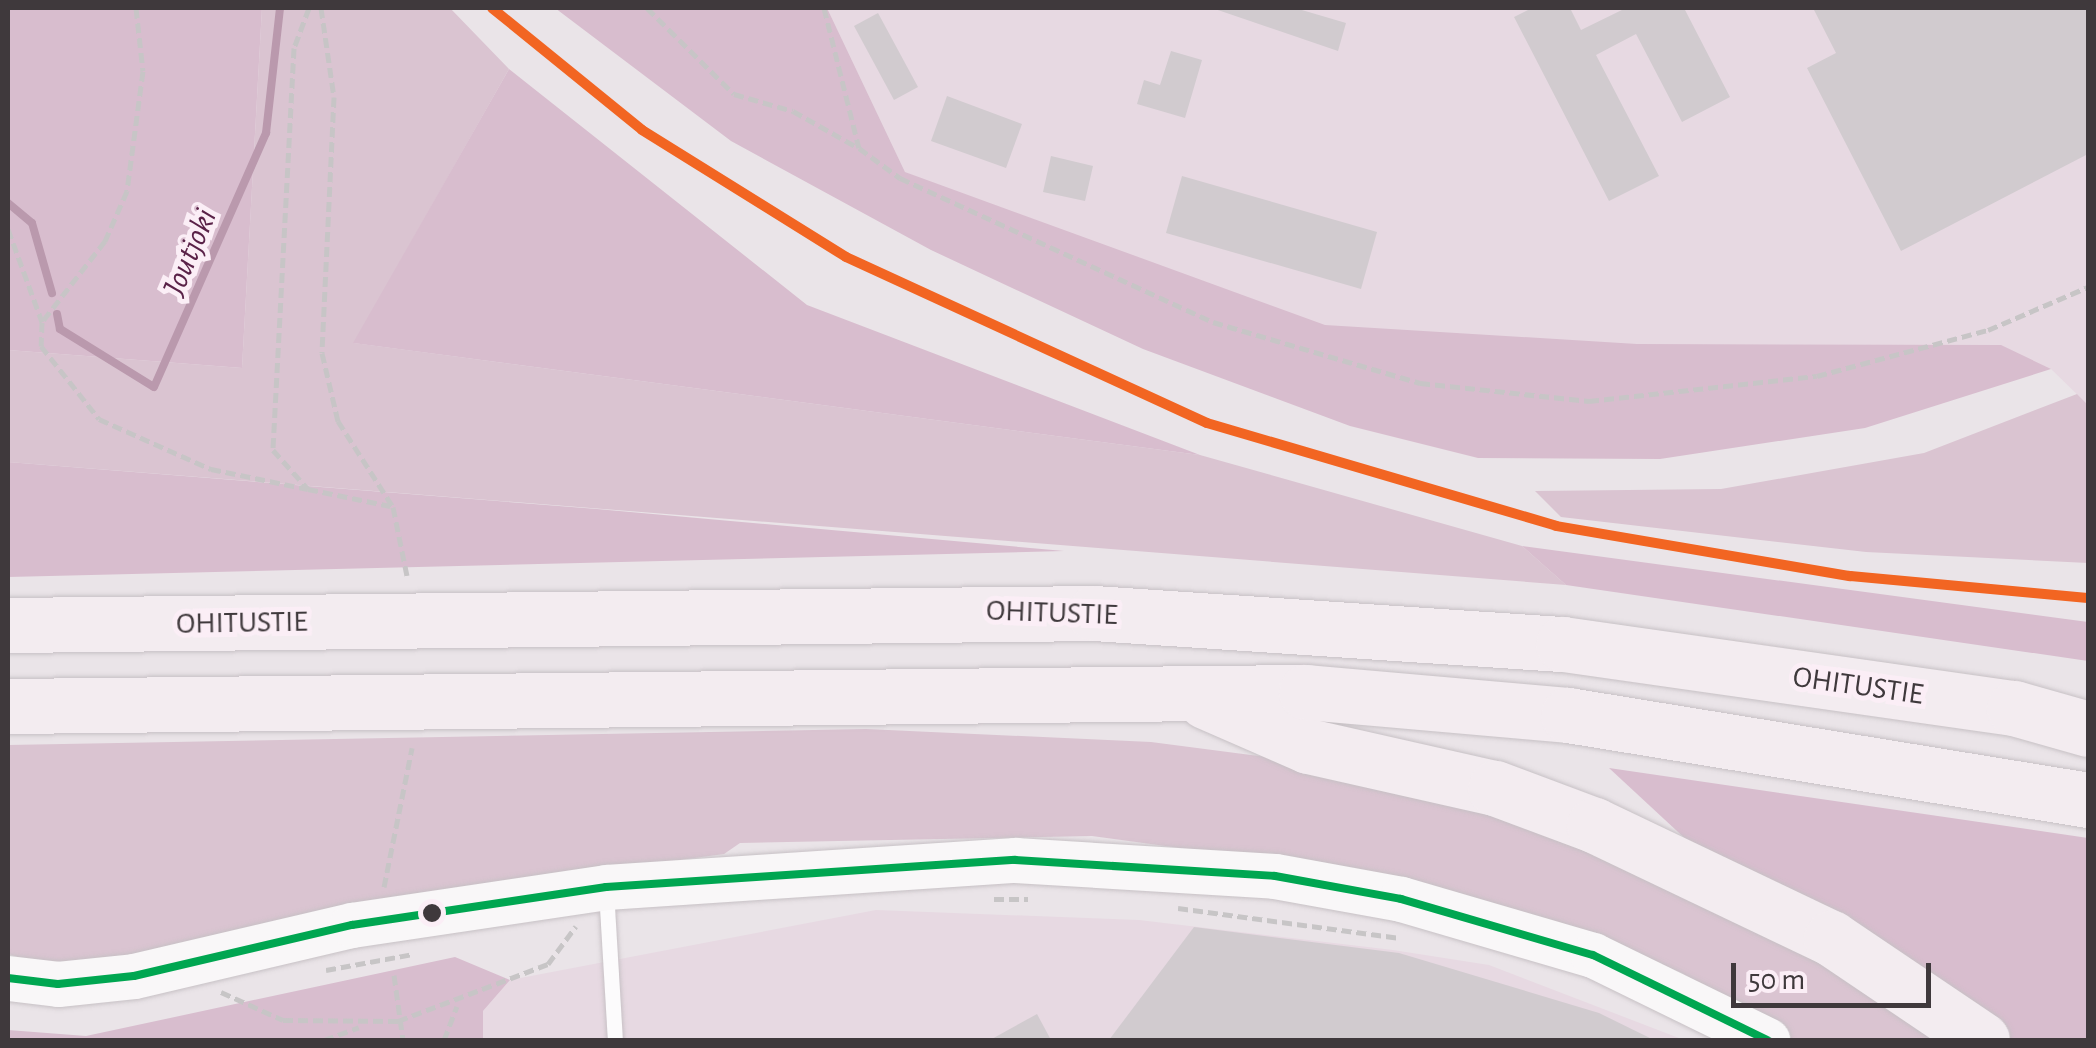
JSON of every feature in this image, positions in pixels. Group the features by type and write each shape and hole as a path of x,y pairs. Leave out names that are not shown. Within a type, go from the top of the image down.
{"highway":[{"name":"OHITUSTIE","path":"8,625 1094,612 1563,644 2014,708 2088,729"},
{"path":"8,706 1306,692 1568,715 2088,800"},
{"path":"1194,696 1308,746 1494,788 1594,825 1831,938 1982,1040"},
{"path":"2014,708 2088,700"}],"street":[{"path":"8,978 58,984 134,976 352,925 606,887 1016,860 1275,876 1401,899 1593,955 1767,1040"}],"lane":[{"path":"606,887 615,1040"}],"path":[{"path":"42,322 105,241 127,191 143,71 136,8"},
{"path":"308,488 273,450 294,48 309,8"},
{"path":"321,8 334,97 322,354 338,421 393,507 407,576"},
{"path":"647,8 734,94 793,111 859,148 900,178 1214,322 1488,397 1588,401 1818,376 1988,330 2088,287"},
{"path":"824,8 859,148"},
{"path":"8,228 42,322 41,346 99,419 211,469 393,507"},
{"path":"384,893 412,748"},
{"path":"984,899 1036,898"},
{"path":"1166,906 1408,940"},
{"path":"218,990 257,1014 363,1025 398,1021 458,1006 548,964 580,916 563,920"},
{"path":"312,972 422,952"},
{"path":"394,975 403,1040"},
{"path":"202,995 236,985"},
{"path":"444,1040 458,1006"},
{"path":"324,1040 346,1036 363,1025"}],"shaded area":[{"path":"8,8 262,8 242,368 8,350"},
{"path":"262,8 450,8 509,69 354,343 1200,455 1522,546 1566,585 8,462 8,350 242,368"},
{"path":"555,8 827,8 905,172 1325,325 1637,344 2001,345 2051,369 1865,428 1660,459 1478,458 1350,426 1143,349 931,250 731,141"},
{"path":"827,8 2088,8 2088,405 2051,369 1285,331 905,172"},
{"path":"509,69 807,305 1200,455 353,343"},
{"path":"2077,394 2088,405 2088,563 1866,552 1561,517 1535,491 1721,489 1924,453"},
{"path":"8,462 597,509 1064,551 8,577"},
{"path":"1522,546 2088,622 2088,661 1566,585"},
{"path":"866,729 1151,742 1273,758 1489,808 1705,894 1948,1040 1793,1040 1682,973 1576,929 1409,879 1092,836 740,843 724,854 366,902 133,960 41,964 8,954 8,745"},
{"path":"1609,768 2088,838 2088,1040 2007,1040 1691,844"},
{"path":"876,910 1139,920 1489,965 1684,1040 483,1040 483,1011 510,980"},
{"path":"455,957 510,980 483,1011 483,1040 8,1040 8,1030 86,1036"}],"building":[{"path":"1212,8 1295,8 1346,23 1338,51"},
{"path":"1532,8 1570,8 1581,30 1626,8 1684,8 1730,97 1682,122 1636,34 1596,55 1659,176 1609,201 1514,17"},
{"path":"1813,8 2088,8 2088,154 1901,251 1807,68 1836,53"},
{"path":"878,13 918,87 894,100 854,26"},
{"path":"1171,51 1202,60 1185,118 1137,104 1144,80 1160,85"},
{"path":"947,96 1022,124 1006,168 931,141"},
{"path":"1051,156 1093,166 1085,201 1043,192"},
{"path":"1182,176 1377,232 1361,289 1166,233"},
{"path":"1194,927 1399,953 1599,1013 1654,1040 1109,1040"},
{"path":"1037,1014 1051,1040 990,1040"}],"waterway":[{"name":"Joutjoki","path":"57,314 60,329 154,387 266,133 280,8"},
{"path":"8,203 32,223 52,293"}],"transit line":[{"path":"492,8 642,130 846,257 1207,423 1556,526 1850,576 2088,598"},
{"path":"8,978 58,984 134,976 352,925 606,887 1015,860 1275,876 1401,899 1593,955 1767,1040"}]}
